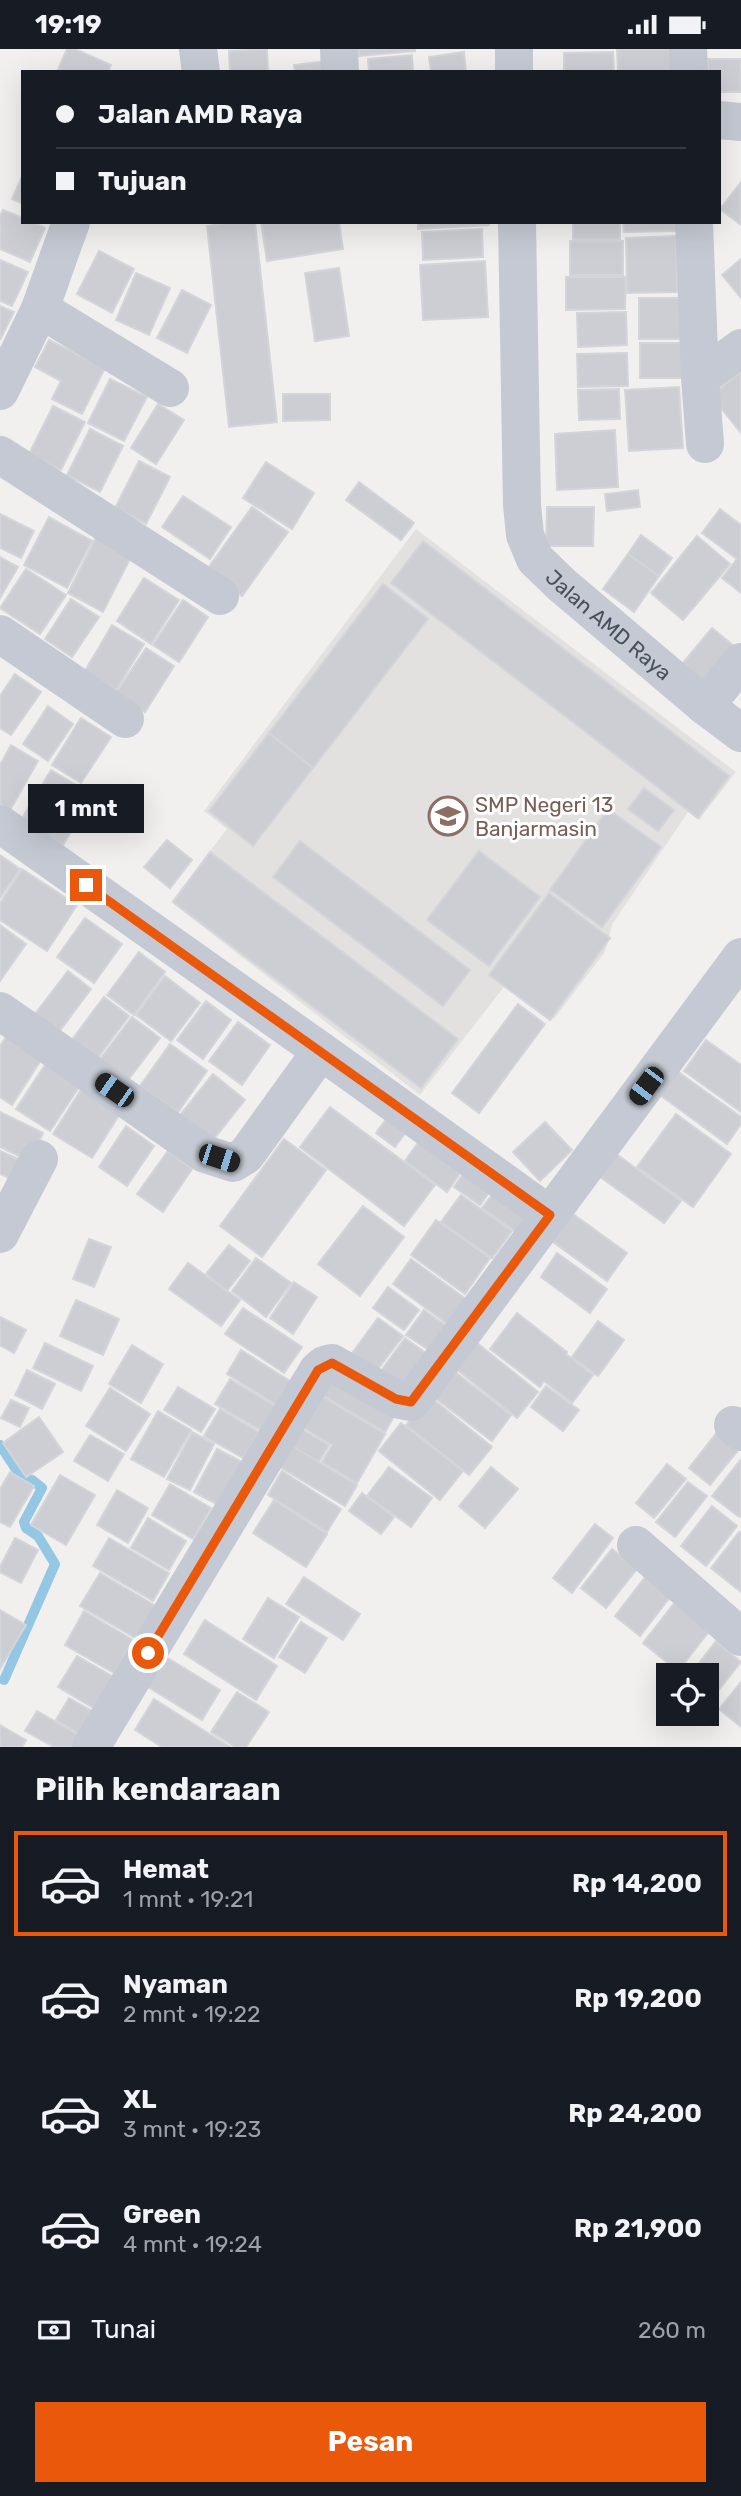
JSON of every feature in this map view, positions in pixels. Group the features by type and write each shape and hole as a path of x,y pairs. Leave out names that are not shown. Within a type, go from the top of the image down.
{"street":[{"path":"198,49 201,70"},
{"path":"339,49 340,70"},
{"path":"514,49 514,70"},
{"path":"688,49 689,70"},
{"path":"721,120 741,122"},
{"path":"0,391 40,309 70,224"},
{"name":"Jalan AMD Raya","path":"517,224 525,535 535,559 705,706 741,733"},
{"path":"694,224 705,444"},
{"path":"40,309 170,388"},
{"path":"700,378 741,348"},
{"path":"0,456 220,596"},
{"path":"0,634 125,719"},
{"path":"705,706 741,662"},
{"path":"0,824 550,1215"},
{"path":"91,1747 318,1370 332,1363 396,1399 411,1402 741,957"},
{"path":"0,1011 205,1154 233,1163 246,1156 321,1051"},
{"path":"0,1234 39,1159"},
{"path":"636,1545 741,1637"}],"shaded area":[{"name":"SMP Negeri 13 Banjarmasin","path":"416,529 736,772 699,820 688,812 613,923 605,952 554,1019 507,983 420,1095 171,902 227,829 204,811"}],"building":[{"path":"67,49 75,49 111,65 109,70 58,70"},
{"path":"267,49 268,70 230,70 229,51"},
{"path":"358,49 415,49 415,51 359,56"},
{"path":"617,49 675,49 676,70 618,70"},
{"path":"464,52 466,70 431,70 429,57"},
{"path":"613,52 614,70 564,70 564,53"},
{"path":"412,55 413,70 369,70 368,59"},
{"path":"708,59 741,59 741,92 721,92 721,70 708,70"},
{"path":"326,61 327,70 295,70 294,65"},
{"path":"21,179 21,203 12,199"},
{"path":"741,182 741,225 721,208"},
{"path":"3,210 21,217 21,224 36,224 45,228 30,262 0,249 0,216"},
{"path":"255,224 277,422 229,427 207,226"},
{"path":"261,224 339,224 343,249 267,261"},
{"path":"418,224 489,225 418,229"},
{"path":"573,224 620,224 620,239 573,239"},
{"path":"623,224 679,224 679,231 624,232"},
{"path":"482,229 483,257 423,260 422,232"},
{"path":"676,236 677,292 627,293 626,238"},
{"path":"570,241 623,241 623,275 570,275"},
{"path":"99,251 134,269 112,313 77,294"},
{"path":"741,259 741,298 722,275"},
{"path":"0,260 28,272 12,306 0,301"},
{"path":"485,261 488,317 423,320 420,265"},
{"path":"339,268 349,336 315,341 305,273"},
{"path":"136,273 170,288 149,335 116,320"},
{"path":"566,277 626,277 625,309 566,310"},
{"path":"182,290 211,305 187,353 157,338"},
{"path":"639,298 681,298 681,339 639,339"},
{"path":"0,306 14,312 0,340"},
{"path":"626,312 627,345 578,347 577,313"},
{"path":"49,340 105,368 82,414 52,399 61,381 35,367"},
{"path":"640,343 682,343 682,378 640,378"},
{"path":"627,353 628,386 578,387 577,354"},
{"path":"741,371 741,433 711,396"},
{"path":"110,379 147,397 124,441 88,423"},
{"path":"679,387 683,448 629,451 625,390"},
{"path":"619,389 620,419 579,420 578,390"},
{"path":"283,394 330,394 330,420 283,421"},
{"path":"158,404 184,420 156,464 131,448"},
{"path":"53,406 85,422 61,470 29,454"},
{"path":"90,429 123,446 100,492 67,475"},
{"path":"615,430 618,487 557,490 555,434"},
{"path":"139,461 170,477 146,524 115,508"},
{"path":"266,462 314,493 292,529 243,498"},
{"path":"359,482 414,523 401,540 346,500"},
{"path":"638,490 640,507 607,511 605,494"},
{"path":"183,496 231,527 210,559 162,527"},
{"path":"252,507 288,532 242,596 206,571"},
{"path":"547,507 594,507 593,546 546,546"},
{"path":"720,509 741,525 741,593 722,578 737,559 702,533"},
{"path":"0,514 34,531 21,558 0,548"},
{"path":"49,517 92,541 67,588 24,565"},
{"path":"97,535 133,553 103,612 68,593"},
{"path":"641,535 672,558 659,576 628,554"},
{"path":"697,536 730,564 683,620 651,593"},
{"path":"423,541 729,776 698,818 391,583"},
{"path":"628,554 659,576 634,612 603,589"},
{"path":"0,557 18,567 0,598"},
{"path":"26,569 66,595 40,634 0,608"},
{"path":"144,578 179,600 151,644 117,621"},
{"path":"383,584 428,619 313,768 269,733"},
{"path":"71,599 99,617 72,657 45,639"},
{"path":"183,600 208,617 179,662 153,645"},
{"path":"112,625 144,644 116,690 85,671"},
{"path":"712,628 735,647 706,683 682,664"},
{"path":"146,648 174,666 145,712 116,693"},
{"path":"15,674 41,692 11,735 0,728 0,696"},
{"path":"48,706 73,724 48,761 23,744"},
{"path":"81,718 111,737 81,783 52,765"},
{"path":"269,733 313,768 253,846 209,811"},
{"path":"11,745 38,761 10,810 0,804 0,765"},
{"path":"51,770 93,795 63,845 21,820"},
{"path":"644,788 674,810 658,831 628,809"},
{"path":"608,809 661,847 602,927 550,890"},
{"path":"167,840 192,860 170,888 144,867"},
{"path":"300,841 470,970 443,1006 273,877"},
{"path":"479,851 540,897 489,966 427,920"},
{"path":"210,852 458,1039 421,1088 173,902"},
{"path":"0,855 20,869 0,898"},
{"path":"22,869 77,905 47,951 0,920 0,903"},
{"path":"549,893 610,938 550,1020 489,975"},
{"path":"85,918 122,944 94,983 57,957"},
{"path":"0,925 26,944 0,981"},
{"path":"139,952 165,972 134,1015 107,995"},
{"path":"68,971 91,989 59,1032 35,1014"},
{"path":"165,976 200,1003 171,1041 136,1015"},
{"path":"104,997 129,1016 96,1060 71,1041"},
{"path":"206,1001 231,1020 203,1059 177,1040"},
{"path":"518,1004 545,1024 479,1113 452,1093"},
{"path":"132,1017 160,1038 128,1080 100,1059"},
{"path":"238,1022 270,1045 242,1085 209,1061"},
{"path":"6,1037 41,1060 12,1105 0,1097 0,1046"},
{"path":"706,1040 741,1065 741,1112 684,1071"},
{"path":"170,1044 207,1071 178,1112 140,1086"},
{"path":"45,1065 79,1087 50,1131 16,1109"},
{"path":"677,1071 741,1117 741,1124 727,1144 660,1095"},
{"path":"213,1074 245,1100 213,1140 180,1115"},
{"path":"82,1088 121,1112 92,1158 53,1134"},
{"path":"330,1107 435,1185 404,1226 300,1147"},
{"path":"392,1111 411,1125 395,1147 376,1133"},
{"path":"0,1112 43,1133 29,1161 0,1147"},
{"path":"676,1114 731,1154 693,1207 637,1167"},
{"path":"545,1122 572,1150 540,1181 513,1152"},
{"path":"126,1126 154,1146 127,1186 99,1167"},
{"path":"423,1136 465,1166 447,1192 405,1161"},
{"path":"284,1139 326,1170 262,1257 220,1226"},
{"path":"0,1151 25,1162 16,1181 0,1174"},
{"path":"168,1151 192,1169 163,1212 137,1194"},
{"path":"612,1151 681,1201 664,1223 596,1174"},
{"path":"469,1166 495,1184 480,1205 454,1187"},
{"path":"498,1187 538,1215 523,1237 482,1208"},
{"path":"461,1195 512,1231 492,1258 441,1222"},
{"path":"363,1206 404,1237 360,1296 318,1264"},
{"path":"573,1214 627,1253 607,1281 553,1242"},
{"path":"436,1220 490,1258 465,1294 411,1255"},
{"path":"89,1239 111,1247 94,1287 73,1279"},
{"path":"229,1245 250,1261 227,1291 206,1274"},
{"path":"557,1253 607,1289 590,1313 541,1277"},
{"path":"256,1258 291,1283 266,1317 232,1291"},
{"path":"411,1259 470,1302 452,1327 393,1284"},
{"path":"188,1263 240,1300 221,1326 169,1289"},
{"path":"294,1282 317,1297 293,1334 270,1318"},
{"path":"388,1287 419,1310 404,1330 373,1308"},
{"path":"76,1300 119,1319 103,1355 60,1336"},
{"path":"243,1308 302,1347 284,1373 225,1334"},
{"path":"424,1310 455,1332 438,1356 406,1335"},
{"path":"517,1313 593,1375 572,1403 544,1381 540,1387 490,1349"},
{"path":"0,1317 26,1330 14,1353 0,1345"},
{"path":"378,1318 403,1336 374,1374 350,1356"},
{"path":"598,1321 624,1340 598,1376 572,1357"},
{"path":"405,1338 434,1359 404,1400 375,1379"},
{"path":"476,1342 538,1392 517,1418 455,1368"},
{"path":"45,1343 93,1366 81,1391 33,1368"},
{"path":"132,1345 163,1364 141,1403 109,1384"},
{"path":"241,1350 293,1383 278,1406 227,1374"},
{"path":"450,1368 511,1415 492,1441 430,1394"},
{"path":"327,1369 397,1411 385,1432 314,1390"},
{"path":"27,1370 55,1384 42,1409 15,1395"},
{"path":"230,1379 277,1407 262,1431 215,1404"},
{"path":"546,1386 579,1410 563,1431 531,1407"},
{"path":"178,1387 215,1409 201,1432 164,1410"},
{"path":"110,1388 150,1414 126,1451 86,1426"},
{"path":"429,1396 492,1447 469,1475 406,1425"},
{"path":"323,1397 385,1434 357,1483 322,1462 332,1445 304,1428"},
{"path":"11,1400 29,1408 20,1427 1,1418"},
{"path":"220,1409 259,1432 243,1458 204,1436"},
{"path":"158,1411 191,1430 164,1477 131,1459"},
{"path":"39,1417 63,1452 26,1477 3,1443"},
{"path":"401,1423 463,1471 440,1500 379,1451"},
{"path":"298,1427 329,1445 319,1462 288,1444"},
{"path":"718,1431 740,1448 710,1485 689,1468"},
{"path":"192,1432 214,1444 190,1490 167,1479"},
{"path":"90,1435 124,1454 108,1481 74,1461"},
{"path":"290,1445 357,1485 345,1506 278,1466"},
{"path":"217,1449 244,1463 220,1506 194,1492"},
{"path":"741,1459 741,1515 739,1517 712,1496"},
{"path":"667,1464 686,1479 654,1518 636,1503"},
{"path":"389,1467 432,1498 411,1527 367,1496"},
{"path":"491,1467 518,1489 485,1528 459,1506"},
{"path":"282,1471 341,1509 327,1532 268,1495"},
{"path":"10,1472 34,1486 10,1527 0,1522 0,1489"},
{"path":"60,1475 95,1495 66,1545 31,1525"},
{"path":"688,1482 707,1496 675,1537 656,1522"},
{"path":"170,1484 211,1508 193,1539 152,1515"},
{"path":"117,1490 148,1508 128,1543 97,1525"},
{"path":"362,1493 394,1517 381,1534 349,1511"},
{"path":"274,1500 327,1534 306,1567 253,1533"},
{"path":"712,1506 737,1526 706,1566 681,1546"},
{"path":"148,1518 186,1541 169,1570 131,1548"},
{"path":"595,1524 613,1538 572,1593 553,1578"},
{"path":"739,1532 741,1533 741,1592 711,1568"},
{"path":"15,1538 38,1550 21,1583 0,1572"},
{"path":"109,1538 169,1573 153,1601 93,1566"},
{"path":"612,1549 637,1569 606,1608 581,1588"},
{"path":"100,1573 156,1606 137,1639 80,1606"},
{"path":"646,1576 671,1596 640,1636 615,1616"},
{"path":"304,1577 360,1614 343,1640 286,1604"},
{"path":"268,1598 299,1617 274,1658 243,1639"},
{"path":"676,1601 711,1629 684,1663 668,1663 643,1643"},
{"path":"0,1610 26,1625 0,1669"},
{"path":"84,1611 133,1640 114,1673 65,1645"},
{"path":"205,1620 277,1666 256,1700 184,1654"},
{"path":"301,1622 327,1638 305,1673 279,1657"},
{"path":"716,1641 741,1662 719,1690 719,1663 699,1663"},
{"path":"161,1654 220,1690 202,1720 143,1684"},
{"path":"77,1656 114,1677 95,1709 58,1687"},
{"path":"741,1682 741,1727 719,1709"},
{"path":"237,1692 269,1712 246,1747 235,1747 211,1732"},
{"path":"69,1698 99,1715 87,1738 56,1720"},
{"path":"154,1699 230,1747 162,1747 135,1730"},
{"path":"37,1711 79,1735 72,1747 54,1747 25,1731"},
{"path":"0,1725 26,1740 22,1747 0,1747"}],"waterway":[{"path":"0,1445 21,1477 32,1480 42,1488 24,1522 26,1528 38,1536 55,1564 4,1680"}],"place":[{"name":"SMP Negeri 13 Banjarmasin","path":"448,816"}],"route":[{"path":"86,885 550,1215 411,1402 405,1403 396,1399 332,1363 318,1370 148,1653"}]}
